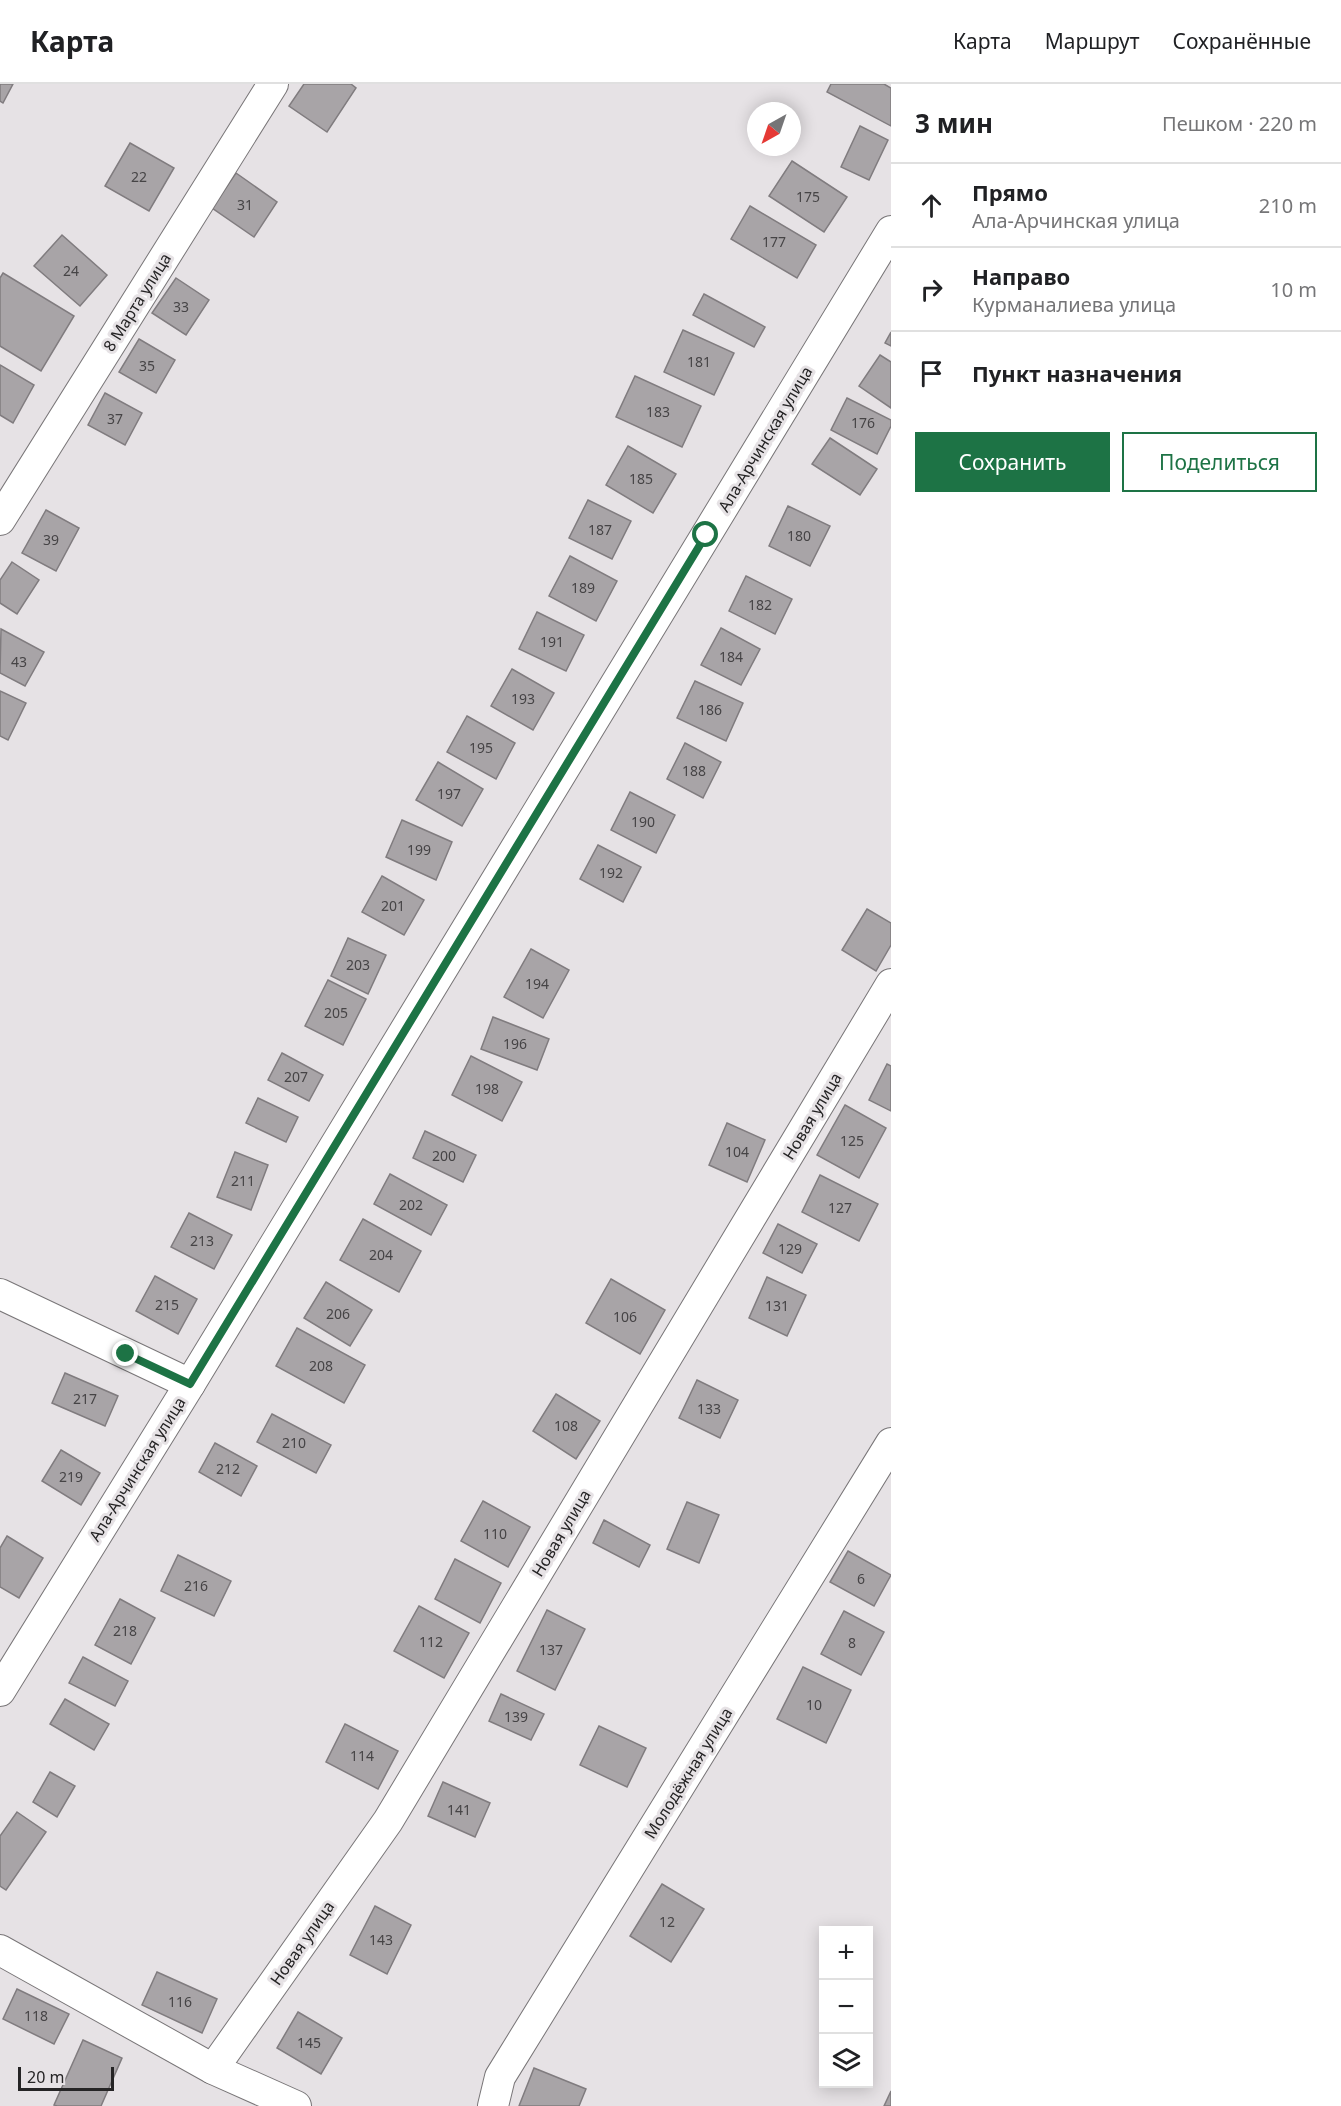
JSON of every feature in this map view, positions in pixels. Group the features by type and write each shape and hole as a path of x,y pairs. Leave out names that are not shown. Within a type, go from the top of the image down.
{"street":[{"name":"8 Марта улица","path":"0,520 273,84"},
{"name":"Ала-Арчинская улица","path":"0,1691 190,1384 891,231"},
{"name":"Новая улица","path":"213,2069 388,1821 891,984"},
{"path":"0,1294 190,1384"},
{"name":"Молодёжная улица","path":"493,2106 500,2077 891,1443"},
{"path":"0,1950 213,2069 296,2106"}],"building":[{"path":"0,84 13,84 3,103 0,101"},
{"path":"304,84 351,84 356,88 327,132 289,106"},
{"path":"831,84 884,84 891,88 891,126 827,92"},
{"path":"860,126 888,140 869,180 841,167"},
{"path":"130,143 174,168 149,211 105,186"},
{"path":"792,161 847,197 824,232 769,196"},
{"path":"236,173 277,202 254,237 212,208"},
{"path":"750,206 816,245 797,278 731,239"},
{"path":"62,235 107,275 80,306 34,266"},
{"path":"3,273 74,316 41,371 0,346 0,278"},
{"path":"176,278 209,300 186,335 152,313"},
{"path":"704,294 765,327 754,347 693,315"},
{"path":"683,330 734,353 714,395 664,372"},
{"path":"891,332 891,346 885,343"},
{"path":"139,339 175,360 156,393 119,372"},
{"path":"880,355 891,362 891,408 859,386"},
{"path":"0,365 34,385 13,423 0,415"},
{"path":"635,376 701,406 682,447 616,417"},
{"path":"105,393 142,413 125,445 88,425"},
{"path":"847,398 891,420 891,426 877,454 831,430"},
{"path":"830,438 877,469 860,495 812,464"},
{"path":"628,446 676,474 653,513 606,485"},
{"path":"588,500 631,521 612,559 569,538"},
{"path":"788,506 830,526 810,566 769,546"},
{"path":"46,510 79,528 56,571 22,553"},
{"path":"570,556 617,581 596,621 549,596"},
{"path":"12,562 39,580 17,614 0,603 0,580"},
{"path":"746,576 792,599 775,634 729,611"},
{"path":"537,612 584,635 566,671 519,649"},
{"path":"721,628 760,649 741,685 701,665"},
{"path":"1,629 44,652 25,686 0,673"},
{"path":"512,669 554,693 533,730 491,706"},
{"path":"695,681 743,703 726,741 677,718"},
{"path":"0,691 26,703 8,740 0,736"},
{"path":"467,716 515,743 496,779 447,752"},
{"path":"685,743 721,762 703,798 667,779"},
{"path":"438,762 483,789 462,826 416,800"},
{"path":"630,792 675,815 656,853 611,830"},
{"path":"402,820 452,842 436,880 386,857"},
{"path":"598,845 641,867 623,902 580,879"},
{"path":"382,876 424,900 404,935 362,912"},
{"path":"867,909 891,923 891,945 876,971 842,950"},
{"path":"348,938 386,955 368,994 331,976"},
{"path":"531,949 569,970 543,1018 504,997"},
{"path":"328,980 366,999 343,1045 305,1026"},
{"path":"493,1017 549,1039 537,1070 481,1049"},
{"path":"282,1053 323,1075 309,1101 268,1080"},
{"path":"471,1056 522,1082 502,1121 452,1095"},
{"path":"887,1064 891,1066 891,1111 869,1100"},
{"path":"258,1098 298,1117 286,1142 246,1123"},
{"path":"845,1105 886,1128 859,1178 817,1155"},
{"path":"727,1123 765,1140 747,1182 709,1165"},
{"path":"425,1131 476,1155 463,1182 413,1158"},
{"path":"235,1152 268,1165 251,1210 217,1197"},
{"path":"390,1174 447,1205 431,1235 374,1204"},
{"path":"820,1175 878,1204 859,1241 802,1212"},
{"path":"189,1213 232,1235 214,1269 171,1247"},
{"path":"363,1219 421,1251 399,1292 340,1260"},
{"path":"778,1224 817,1244 802,1273 763,1253"},
{"path":"155,1276 197,1299 178,1334 136,1311"},
{"path":"767,1277 806,1295 787,1336 749,1318"},
{"path":"611,1279 665,1310 640,1354 586,1323"},
{"path":"326,1282 372,1310 350,1346 304,1318"},
{"path":"297,1328 365,1365 344,1403 276,1366"},
{"path":"65,1373 118,1396 105,1426 52,1403"},
{"path":"697,1380 738,1400 720,1438 679,1418"},
{"path":"556,1394 600,1421 576,1459 533,1431"},
{"path":"272,1414 331,1445 316,1473 257,1442"},
{"path":"215,1443 257,1466 241,1496 199,1472"},
{"path":"61,1450 100,1473 81,1505 42,1481"},
{"path":"483,1501 530,1527 508,1567 461,1541"},
{"path":"687,1502 719,1515 699,1563 667,1549"},
{"path":"604,1520 650,1545 639,1567 593,1543"},
{"path":"7,1536 43,1558 19,1598 0,1587 0,1548"},
{"path":"848,1551 891,1575 874,1606 830,1582"},
{"path":"178,1555 231,1581 214,1616 161,1591"},
{"path":"455,1559 501,1583 480,1623 435,1599"},
{"path":"120,1599 155,1618 131,1664 95,1645"},
{"path":"419,1606 469,1633 444,1678 394,1651"},
{"path":"547,1610 585,1629 555,1690 517,1671"},
{"path":"844,1611 884,1632 861,1675 821,1654"},
{"path":"83,1657 128,1681 115,1706 69,1683"},
{"path":"803,1667 851,1690 826,1743 777,1719"},
{"path":"501,1694 544,1714 531,1740 489,1721"},
{"path":"65,1699 109,1724 94,1750 50,1724"},
{"path":"345,1724 398,1751 378,1789 326,1762"},
{"path":"599,1726 646,1748 627,1787 580,1765"},
{"path":"50,1772 75,1786 57,1817 33,1802"},
{"path":"443,1782 490,1803 475,1837 428,1816"},
{"path":"17,1812 46,1832 6,1890 0,1886 0,1836"},
{"path":"662,1884 704,1909 671,1962 630,1936"},
{"path":"375,1906 411,1925 387,1974 350,1955"},
{"path":"157,1972 217,1999 202,2033 142,2005"},
{"path":"17,1989 69,2014 54,2044 3,2019"},
{"path":"298,2012 342,2038 321,2074 277,2048"},
{"path":"83,2040 122,2058 101,2106 54,2105"},
{"path":"534,2068 586,2089 579,2106 519,2106"},
{"path":"891,2091 891,2106 884,2106"}],"route":[{"path":"126,1354 190,1384 706,535"}]}
